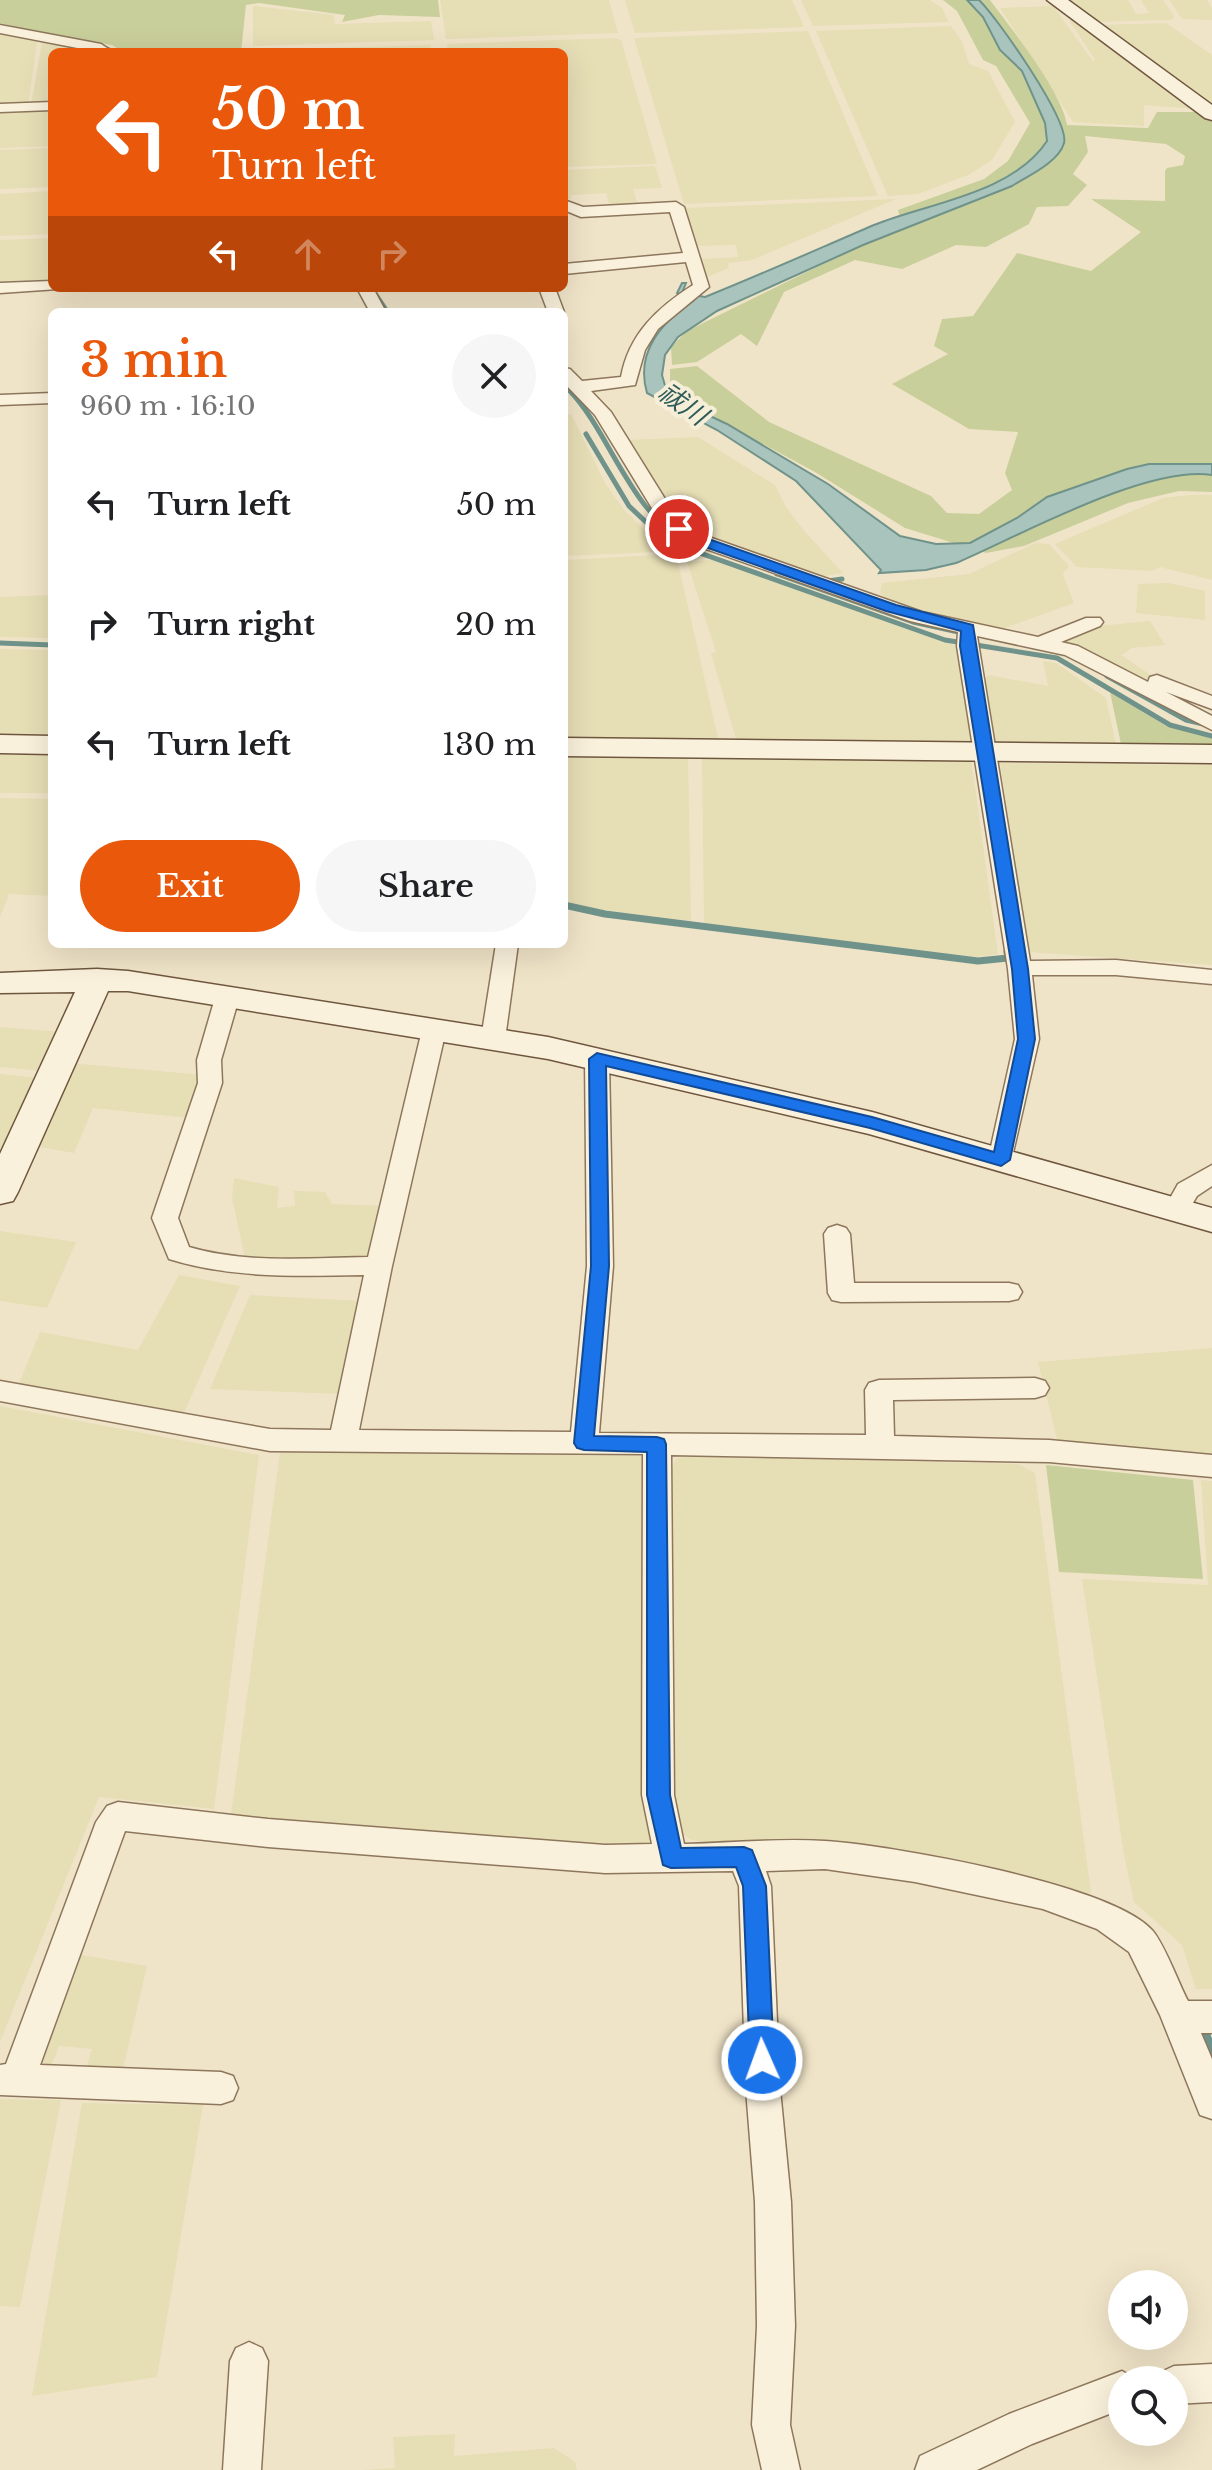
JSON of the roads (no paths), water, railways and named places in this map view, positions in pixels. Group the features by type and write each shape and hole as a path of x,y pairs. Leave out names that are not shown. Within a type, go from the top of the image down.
{"street":[{"path":"1056,0 1212,114"},
{"path":"0,29 101,48"},
{"path":"0,108 48,106"},
{"path":"568,207 581,212 676,207 701,287 650,325 638,344 629,381 573,391 668,519 679,529 699,540 968,636 1041,643 1081,654 1212,724"},
{"path":"568,269 692,257"},
{"path":"0,288 48,286"},
{"path":"0,400 48,398"},
{"path":"1041,643 1093,622"},
{"path":"968,636 1020,969 1027,1039 1001,1160"},
{"path":"1143,689 1159,679 1212,703"},
{"path":"0,744 48,745"},
{"path":"568,747 1212,754"},
{"path":"493,1039 506,948"},
{"path":"1020,969 1065,964 1121,966 1212,977"},
{"path":"0,983 97,979 128,981 493,1039 597,1059 872,1123 1212,1220"},
{"path":"0,1192 97,979"},
{"path":"227,998 209,1060 210,1083 165,1218 178,1253 198,1261 249,1265 379,1266"},
{"path":"343,1441 379,1266 434,1030"},
{"path":"584,1443 600,1266 597,1059"},
{"path":"1177,1209 1187,1190 1212,1174"},
{"path":"837,1234 841,1293 1009,1292"},
{"path":"880,1446 879,1390 1035,1388"},
{"path":"0,1391 270,1440 880,1446 1049,1451 1212,1466"},
{"path":"657,1444 658,1795 671,1858"},
{"path":"221,2088 8,2080 112,1822 118,1816 268,1833 605,1859 825,1855 915,1868 1043,1895 1108,1918 1141,1941 1189,2017 1212,2103"},
{"path":"744,1857 755,1886 763,2089 773,2202 776,2326 771,2425 781,2470"},
{"path":"242,2470 249,2361"},
{"path":"1188,2384 1212,2383"},
{"path":"934,2470 1023,2428 1108,2395"}],"water":[{"name":"祓川","path":"967,0 979,0 988,10 1044,92 1063,131 1061,150 1042,168 1012,186 863,245 717,311 678,337 665,355 662,375 666,389 674,399 727,424 828,484 900,536 936,544 970,543 1017,518 1047,497 1127,469 1149,464 1212,464 1212,475 1185,475 1119,491 956,563 926,570 879,573 881,570 796,481 717,430 647,393 645,364 661,329 693,301 677,293 682,283 686,283 682,293 705,297 874,225 968,195 1013,173 1032,159 1047,141 1045,123 1022,71 1000,50 983,17"}],"waterway":[{"path":"96,45 105,48"},
{"path":"375,292 385,308"},
{"path":"568,389 571,392"},
{"path":"569,390 584,408 637,495 670,530 690,541"},
{"path":"586,434 629,506 666,541 945,640 1057,658 1170,725 1212,736"},
{"path":"777,574 913,622 963,633"},
{"path":"828,581 842,579"},
{"path":"0,643 48,645"},
{"path":"1107,676 1186,720 1212,726"},
{"path":"568,906 605,914 978,961 1008,958 1007,952"},
{"path":"1202,2025 1212,2051"}]}
